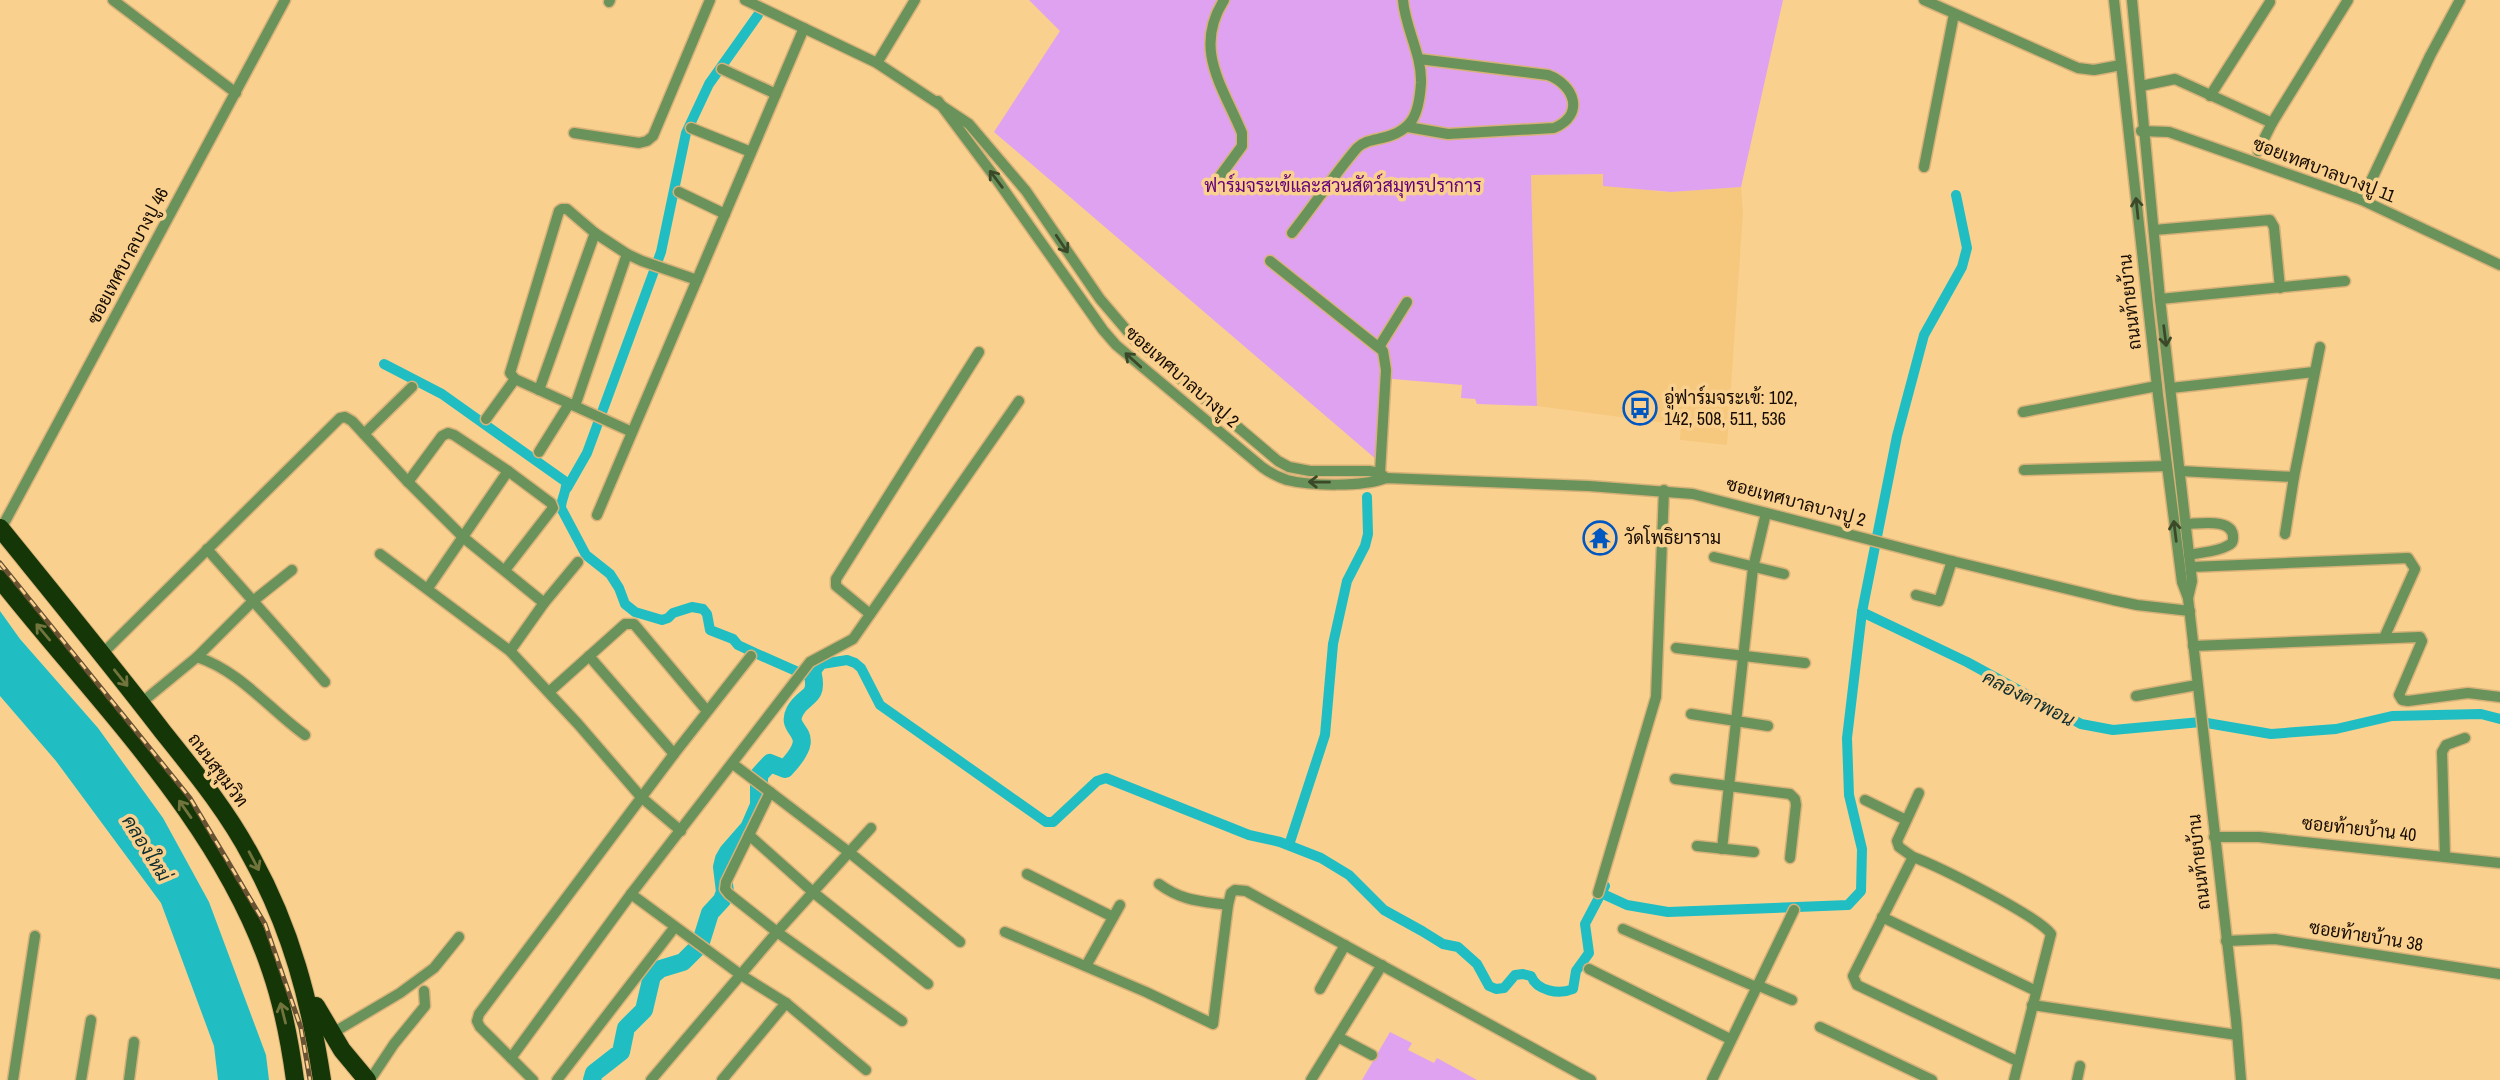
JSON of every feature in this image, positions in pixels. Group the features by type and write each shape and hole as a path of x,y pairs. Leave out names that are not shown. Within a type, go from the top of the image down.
{"highway":[{"name":"ถนนสุขุมวิท","path":"0,529 141,703 236,829 267,887 302,977 314,1026 321,1080"},
{"path":"0,579 137,746 200,831 233,884 254,926 271,971 284,1018 295,1080"},
{"path":"302,977 331,1034 368,1080"}],"street":[{"path":"113,0 236,93"},
{"name":"ซอยเทศบาลบางปู 46","path":"0,529 285,0"},
{"path":"574,133 639,143 653,136 710,0"},
{"name":"ซอยเทศบาลบางปู 2","path":"745,0 877,63 970,124 1002,160 1115,319 1135,340 1278,461 1297,469 1664,490 1693,494 2137,606 2190,611"},
{"path":"877,63 915,0"},
{"path":"1215,183 1242,146 1243,139 1212,60 1209,45 1215,15 1224,0"},
{"path":"1292,233 1358,147 1368,141 1397,134 1408,127 1413,119 1421,81 1419,59 1402,0"},
{"path":"1924,0 2078,68 2094,70 2121,65"},
{"name":"ถนนท้ายบ้าน","path":"2114,0 2157,386 2182,582 2190,611 2241,1080"},
{"name":"ถนนท้ายบ้าน","path":"2132,0 2160,299 2191,567 2192,581 2188,598"},
{"path":"2258,151 2272,123 2348,0"},
{"path":"2362,200 2460,0"},
{"path":"2210,96 2270,2"},
{"path":"1924,167 1954,13"},
{"path":"597,515 804,28"},
{"path":"1408,127 1448,134 1554,128 1565,124 1574,106 1566,85 1560,79 1548,75 1419,59"},
{"path":"722,69 776,94"},
{"path":"2141,86 2175,79 2272,123"},
{"name":"ซอยเทศบาลบางปู 2","path":"938,101 1103,330 1132,360 1262,467 1280,477 1303,482 1349,483 1376,481 1383,475"},
{"path":"691,128 751,152"},
{"name":"ซอยเทศบาลบางปู 11","path":"2128,133 2169,132 2362,200 2500,265"},
{"path":"679,192 725,214"},
{"path":"632,432 511,376 510,369 559,211 567,209 595,233 627,254 697,280"},
{"path":"2154,230 2270,220 2274,227 2280,288"},
{"path":"539,390 595,233"},
{"path":"539,453 572,405 627,254"},
{"path":"1270,261 1383,351 1386,370 1383,475"},
{"path":"2160,299 2345,281"},
{"path":"1379,346 1407,302"},
{"path":"2285,534 2320,348"},
{"path":"870,614 836,586 836,579 979,352"},
{"path":"2171,388 2314,372"},
{"path":"486,419 515,379"},
{"path":"2023,412 2157,386"},
{"path":"364,434 412,387"},
{"path":"511,1058 631,894 810,662 849,642 1019,401"},
{"path":"102,654 340,418 348,418 464,538 544,603"},
{"path":"408,482 442,436 448,433 508,471 551,503 553,508 505,570"},
{"path":"2024,470 2167,466"},
{"path":"428,588 508,471"},
{"path":"2180,471 2294,477"},
{"path":"1598,893 1656,697 1664,490"},
{"path":"1722,849 1753,568 1766,513"},
{"path":"2186,524 2217,523 2231,530 2234,538 2225,548 2189,555"},
{"path":"207,549 325,682"},
{"path":"380,554 510,650 641,797 681,831"},
{"path":"1714,557 1784,575"},
{"path":"2191,567 2408,558 2415,569 2384,638"},
{"path":"1916,595 1939,601 1952,561"},
{"path":"510,650 578,562"},
{"path":"141,703 197,657 253,601 292,570"},
{"path":"549,692 625,624 634,624 707,712"},
{"path":"2193,646 2420,637 2422,639 2399,695 2402,699 2408,701 2473,693 2500,697"},
{"path":"1676,648 1805,663"},
{"path":"589,656 674,754"},
{"path":"533,1080 480,1027 477,1021 479,1014 641,797 751,656"},
{"path":"197,657 212,662 246,685 304,735"},
{"path":"2136,696 2197,685"},
{"path":"1692,714 1768,726"},
{"path":"2445,856 2442,751 2446,745 2465,738"},
{"path":"733,764 850,853 960,942"},
{"path":"1675,779 1790,794 1796,799 1790,858"},
{"path":"769,792 725,889 777,932 902,1021"},
{"path":"1919,793 1896,844 1913,857 2007,903 2049,930 2051,934 2014,1080"},
{"path":"1865,800 1906,820"},
{"path":"651,1080 777,932 871,828"},
{"path":"749,835 814,893 928,984"},
{"name":"ซอยท้ายบ้าน 40","path":"2214,836 2251,836 2500,863"},
{"path":"1697,846 1754,852"},
{"path":"1913,857 1853,976 1857,985 2017,1060"},
{"path":"1027,874 1113,917"},
{"path":"1159,884 1174,895 1228,905"},
{"path":"1005,932 1213,1024 1228,905 1231,893 1246,891 1591,1080"},
{"path":"631,894 674,928 786,1003 866,1070"},
{"path":"1086,966 1119,905"},
{"path":"1712,1080 1794,910"},
{"path":"1882,917 2036,991"},
{"path":"557,1080 674,928"},
{"path":"1622,929 1792,1000"},
{"path":"13,1080 35,936"},
{"path":"331,1034 401,993 434,968 459,937"},
{"name":"ซอยท้ายบ้าน 38","path":"2225,942 2275,939 2500,974"},
{"path":"1320,989 1345,944"},
{"path":"1311,1080 1382,965"},
{"path":"1589,969 1730,1039"},
{"path":"368,1080 425,1006 424,991"},
{"path":"722,1080 786,1003"},
{"path":"2032,1005 2237,1035"},
{"path":"81,1080 91,1020"},
{"path":"1820,1027 1932,1080"},
{"path":"1338,1037 1372,1055"},
{"path":"129,1080 134,1042"},
{"path":"2077,1080 2080,1066"}],"shaded area":[{"path":"1604,174 1653,191 1741,187 1743,212 1727,445 1680,440 1681,425 1537,406 1531,175"}],"green space":[{"name":"ฟาร์มจระเข้และสวนสัตว์สมุทรปราการ","path":"1029,0 1783,0 1741,187 1671,192 1603,186 1603,174 1531,175 1537,406 1477,404 1475,399 1461,398 1462,385 1382,378 1377,460 994,132 1060,31"},
{"path":"1390,1032 1412,1043 1408,1050 1434,1063 1437,1058 1477,1080 1362,1080"}],"water":[{"name":"คลองใหม่","path":"0,611 20,639 98,728 163,818 209,902 266,1055 269,1080 218,1080 214,1046 161,903 56,761 0,696"}],"waterway":[{"path":"567,488 587,453 661,252 686,133 709,84 758,15"},
{"path":"1603,894 1627,905 1668,912 1848,905 1861,891 1862,849 1849,795 1847,738 1862,612 1897,436 1924,335 1962,267 1967,248 1956,195"},
{"path":"384,364 442,394 566,482 561,508 586,555 610,574 625,604 635,612 662,620 692,607 703,609 707,614 710,630 805,675 813,675 822,664 847,660 855,663 861,668 880,705 1046,822 1053,822 1097,781 1106,778 1249,835 1280,842 1321,858 1349,875 1384,910 1443,944 1458,947 1477,964 1489,986 1496,989 1504,988 1515,975 1523,974 1531,976 1538,985 1549,990 1561,992 1573,989 1576,971 1589,953 1585,924 1605,886"},
{"path":"1289,845 1325,735 1333,644 1347,581 1365,546 1368,534 1367,497"},
{"name":"คลองตาพอน","path":"1862,612 1967,662 2081,724 2113,730 2201,722 2271,734 2336,729 2392,716 2481,714 2500,719"},
{"path":"592,1080 594,1073 621,1052 626,1028 644,1010 652,976 660,969 683,962 700,945 710,913 722,900 725,892 722,867 724,859 749,828 759,805 759,775 770,763 785,769 801,746 802,739 793,718 795,711 814,689 813,675"}],"railway":[{"path":"0,563 190,798 265,924 301,1028 310,1080"}],"place":[{"name":"อู่ฟาร์มจระเข้: 102, 142, 508, 511, 536","path":"1640,408"},
{"name":"วัดโพธิยาราม","path":"1600,538"}]}
